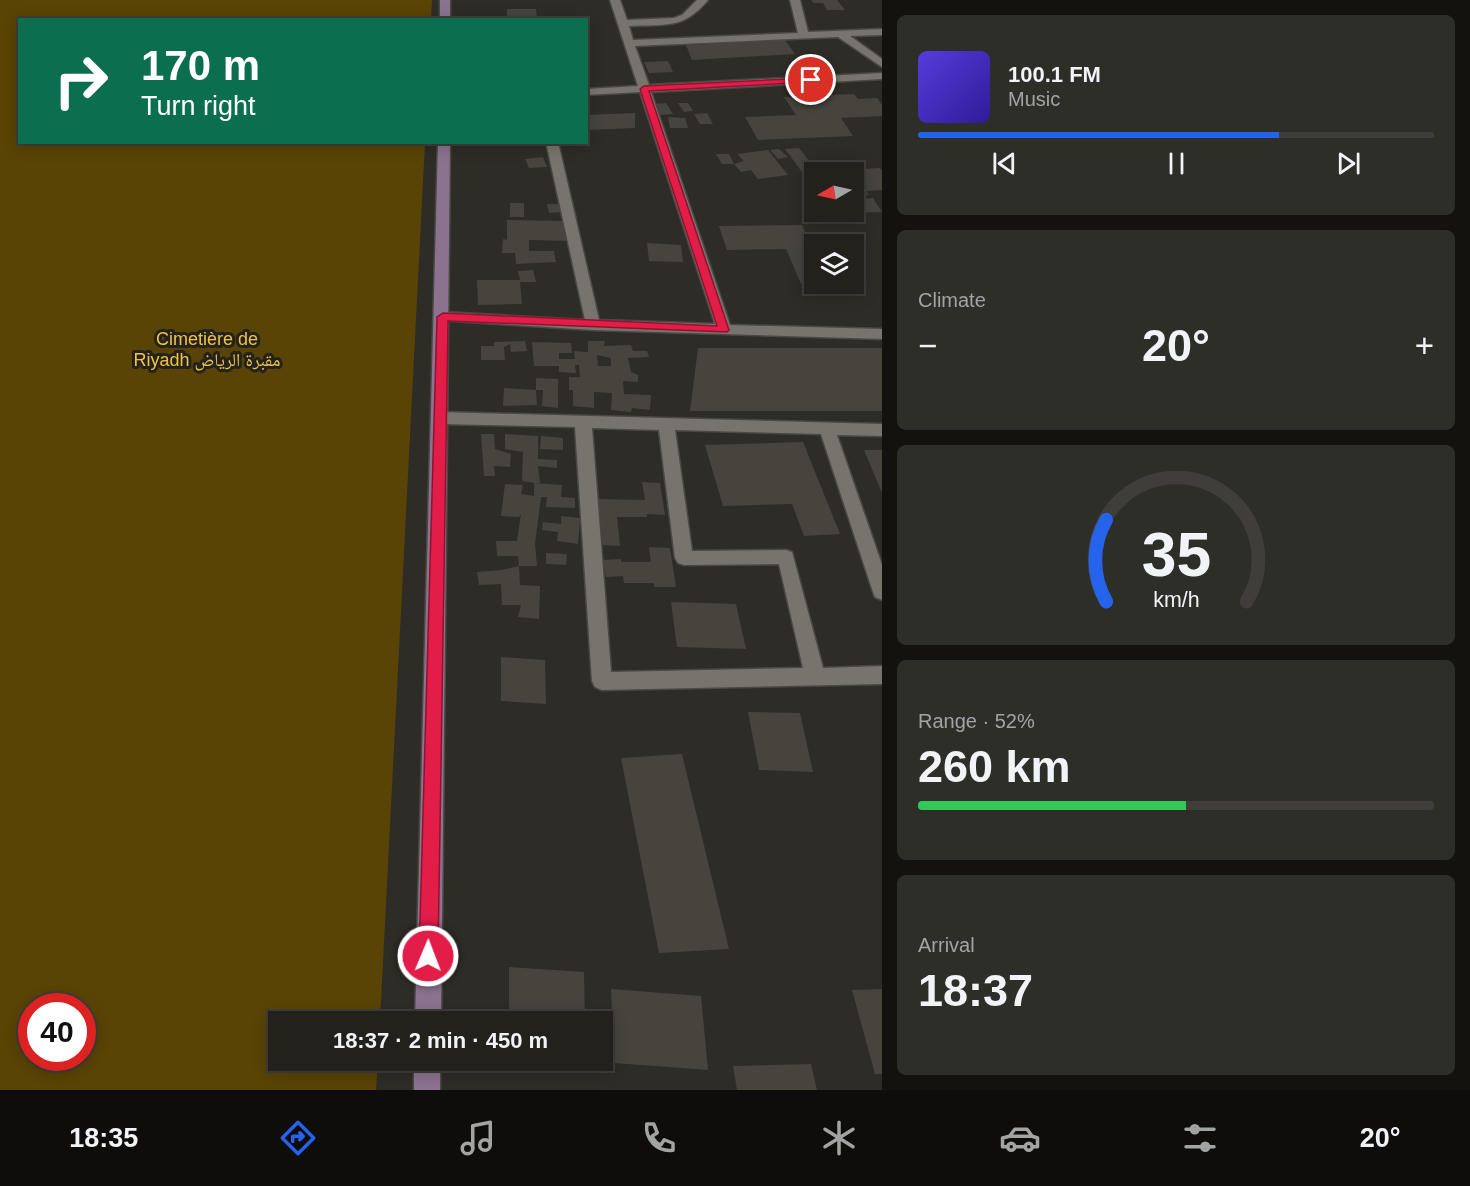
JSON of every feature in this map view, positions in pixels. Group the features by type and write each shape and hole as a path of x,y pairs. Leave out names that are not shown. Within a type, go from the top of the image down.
{"street":[{"path":"445,0 445,18"},
{"path":"615,0 723,330"},
{"path":"623,23 675,21 686,17 703,0"},
{"path":"795,0 804,35"},
{"path":"629,42 882,32"},
{"path":"839,33 882,63"},
{"path":"588,92 882,76"},
{"path":"428,1011 430,781 443,317 444,144"},
{"path":"552,144 594,326"},
{"path":"443,317 594,326 882,334"},
{"path":"440,418 882,430"},
{"path":"583,422 602,681 882,675"},
{"path":"666,424 684,558 786,557 814,677"},
{"path":"827,428 882,592"},
{"path":"427,1071 427,1090"}],"green space":[{"name":"Cimetière de Riyadh مقبرة الرياض","path":"0,0 432,0 431,18 18,18 18,144 425,144 381,1011 268,1011 268,1071 377,1071 376,1090 0,1090"}],"building":[{"path":"811,0 837,0 845,10 827,10 823,3 814,3"},
{"path":"507,9 536,9 537,18 507,18"},
{"path":"785,40 795,54 692,60 686,45 709,44 708,42"},
{"path":"668,61 673,72 649,73 644,62"},
{"path":"854,94 858,99 877,98 882,105 882,116 841,118 853,136 758,140 745,117 796,115 784,97"},
{"path":"666,103 673,114 660,115 653,104"},
{"path":"678,103 688,103 693,111 684,112"},
{"path":"635,113 635,128 588,130 588,115"},
{"path":"707,113 713,124 700,124 694,114"},
{"path":"668,117 685,118 688,128 670,128"},
{"path":"799,148 810,162 804,162 804,172 802,172 785,149"},
{"path":"779,149 788,157 778,159 770,150"},
{"path":"768,150 788,175 758,179 751,170 741,172 734,164 744,161 737,154"},
{"path":"716,154 729,154 734,164 722,164"},
{"path":"543,157 547,167 529,168 525,159"},
{"path":"880,168 882,190 866,191 869,195 864,195 864,169"},
{"path":"873,198 882,212 864,213 864,199"},
{"path":"510,203 524,203 524,217 510,217"},
{"path":"547,204 562,204 564,212 549,213"},
{"path":"507,220 567,221 569,241 529,240 529,251 554,251 556,262 516,264 515,253 502,253 503,239 507,240"},
{"path":"802,225 806,234 804,234 804,284 801,284 786,249 727,250 719,226"},
{"path":"647,243 681,245 683,262 649,261"},
{"path":"533,270 536,282 520,282 522,304 478,305 477,280 520,280 518,271"},
{"path":"525,341 527,351 511,352 510,344 504,347 505,360 481,360 481,346 494,346 494,342"},
{"path":"588,341 605,341 604,346 631,345 633,351 647,351 649,357 628,358 631,372 638,375 638,382 623,381 624,394 651,395 650,410 632,408 631,412 611,410 612,393 594,392 594,408 573,406 573,390 569,390 569,377 580,377 579,365 575,365 576,373 559,372 559,366 534,366 532,342 571,343 572,353 559,353 559,359 575,359 574,351 588,352","holes":["597,355 611,358 611,366 598,366"]},
{"path":"698,348 882,348 882,411 690,411"},
{"path":"536,378 558,379 558,408 542,406 543,390 536,390"},
{"path":"504,388 536,390 537,405 503,406"},
{"path":"481,434 494,434 495,449 511,454 510,467 494,466 495,476 484,476"},
{"path":"505,434 538,436 538,459 557,460 557,468 538,466 540,483 522,481 523,452 505,449"},
{"path":"541,436 563,438 563,450 540,449"},
{"path":"803,442 840,534 804,536 792,504 723,506 705,445"},
{"path":"864,450 882,450 882,493"},
{"path":"642,482 660,483 665,515 617,517 620,546 600,545 597,499 645,500"},
{"path":"534,483 562,485 561,497 575,498 575,508 546,507 547,497 541,497 535,544 537,566 519,566 518,556 497,556 496,541 517,541 521,514 519,517 501,516 505,484 523,485 521,494 534,496"},
{"path":"561,516 580,518 578,544 557,541 558,532 542,530 543,522 561,524"},
{"path":"649,547 670,548 676,587 654,587 654,583 624,583 623,576 606,577 602,560 651,562"},
{"path":"546,553 567,554 566,565 546,564"},
{"path":"519,566 520,585 540,586 539,619 518,617 521,605 502,605 501,584 479,585 477,572"},
{"path":"671,602 736,604 746,649 677,647"},
{"path":"501,657 545,660 546,704 501,701"},
{"path":"748,712 800,713 813,772 759,770"},
{"path":"682,754 729,949 659,953 621,758"},
{"path":"509,967 584,972 585,1011 509,1011"},
{"path":"611,989 701,996 708,1070 614,1063"},
{"path":"882,989 882,1074 875,1074 852,990"},
{"path":"811,1064 817,1090 737,1090 733,1066"}],"route":[{"path":"428,956 430,781 443,317 594,326 723,330 644,89 811,80"}]}
